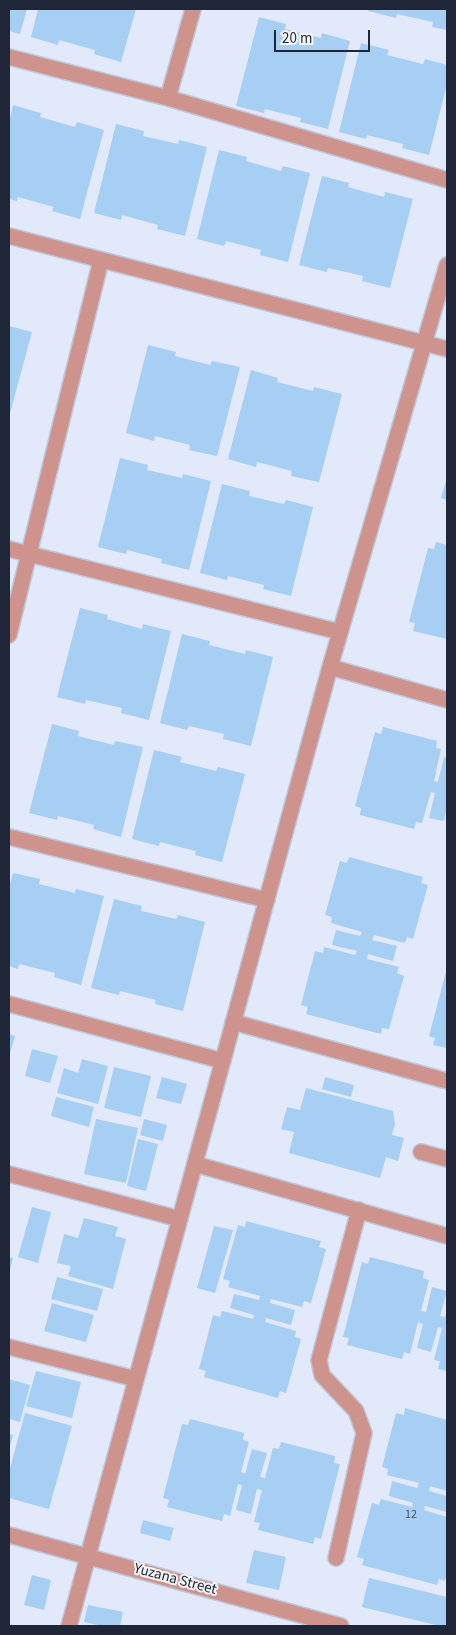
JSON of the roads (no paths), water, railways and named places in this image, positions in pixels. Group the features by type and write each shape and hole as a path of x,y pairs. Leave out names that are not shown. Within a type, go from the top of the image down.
{"street":[{"path":"168,98 193,9"},
{"path":"9,57 168,98 447,180"},
{"path":"9,236 447,349"},
{"path":"9,635 101,260"},
{"path":"69,1626 330,667 447,265"},
{"path":"9,550 340,632"},
{"path":"330,667 447,700"},
{"path":"9,836 267,900"},
{"path":"9,1004 223,1061"},
{"path":"234,1022 447,1081"},
{"path":"421,1152 447,1159"},
{"path":"195,1164 447,1236"},
{"path":"9,1174 180,1219"},
{"path":"336,1558 364,1433 356,1412 322,1375 319,1360 359,1210"},
{"path":"9,1347 136,1379"},
{"name":"Yuzana Street","path":"9,1535 341,1626"}]}
